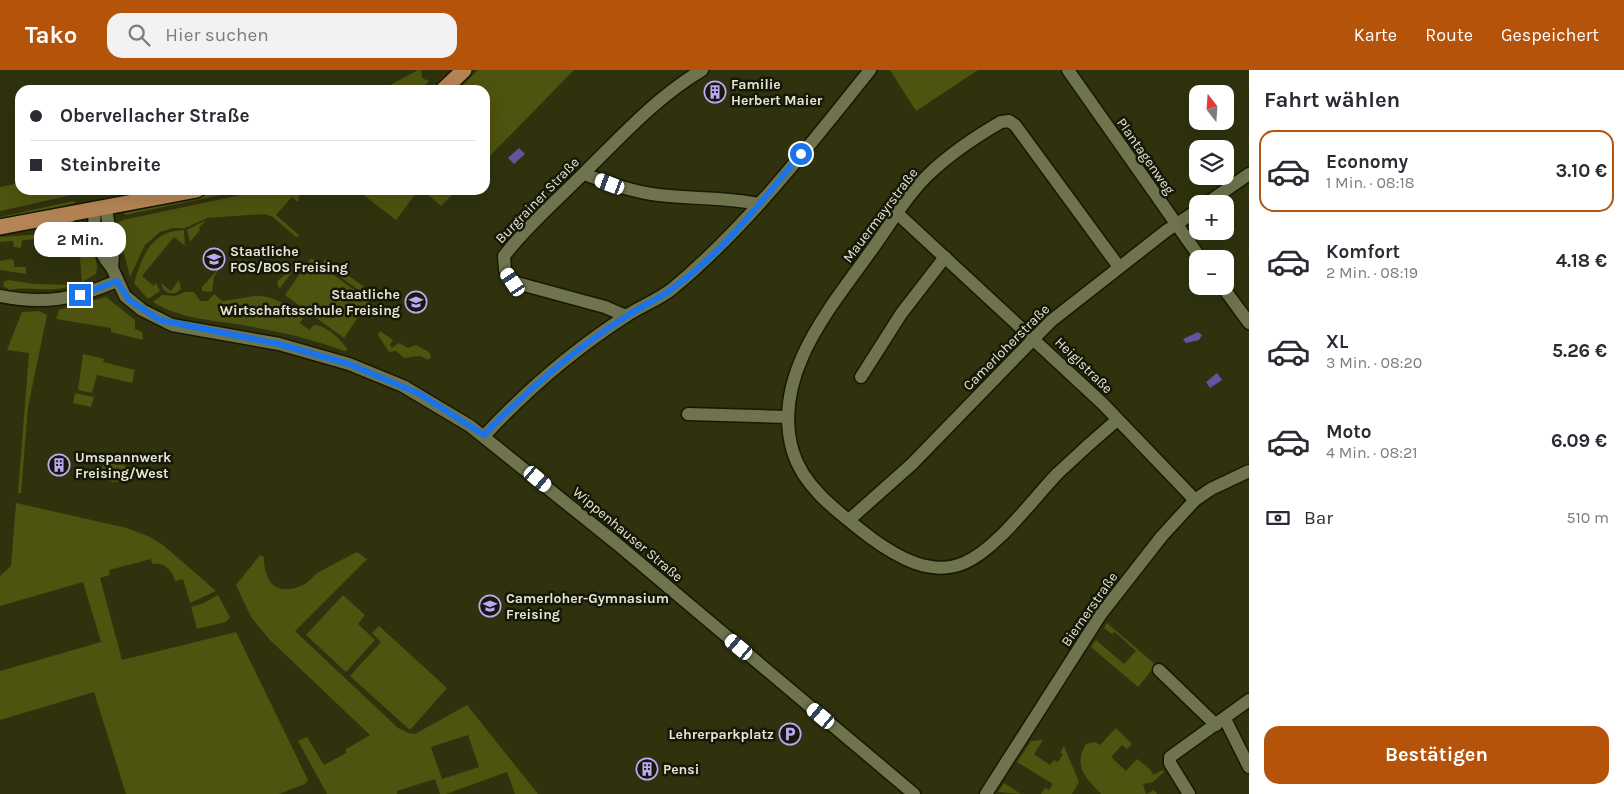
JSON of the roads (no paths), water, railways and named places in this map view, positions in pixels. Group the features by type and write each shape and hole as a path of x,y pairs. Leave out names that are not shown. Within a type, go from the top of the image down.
{"main road":[{"path":"448,85 464,70"},
{"path":"0,227 174,195"}],"street":[{"name":"Burgrainer Straße","path":"626,316 605,307 513,282 505,270 504,256 628,127 665,94 702,70"},
{"path":"484,435 540,381 626,316 670,291 709,257 759,204 870,70"},
{"name":"Plantagenweg","path":"1068,70 1194,250"},
{"name":"Mauermayrstraße","path":"1117,420 1058,473 982,553 962,564 937,568 907,561 881,545 817,492 802,472 793,452 788,417 795,376 808,346 826,313 913,192 942,163 994,126 1010,121 1015,125 1119,267"},
{"path":"584,174 610,184 658,195 738,200 759,204"},
{"path":"1219,195 1249,174"},
{"path":"100,210 94,236 102,258 112,268"},
{"name":"Wippenhauser Straße","path":"100,210 113,254 112,268 117,281 129,300 160,320 279,344 349,364 420,394 484,435 659,579 914,794"},
{"name":"Heiglstraße","path":"898,214 1034,338 1136,437 1195,500"},
{"name":"Camerloherstraße","path":"850,520 912,464 1051,321 1119,267 1189,216"},
{"path":"28,222 66,225 80,228 94,236"},
{"path":"861,377 901,314 946,257"},
{"path":"0,296 35,301 54,301 92,292 117,281"},
{"path":"1229,295 1249,323"},
{"path":"688,414 788,417"},
{"name":"Biernerstraße","path":"986,794 1101,614 1162,536 1195,500 1211,489 1249,471"},
{"path":"1159,670 1221,722 1249,767"},
{"path":"1188,794 1169,760 1177,752 1249,700"}],"place":[{"name":"Familie Herbert Maier","path":"715,92"},
{"name":"Staatliche FOS/BOS Freising","path":"214,259"},
{"name":"Staatliche Wirtschaftsschule Freising","path":"416,302"},
{"name":"Umspannwerk Freising/West","path":"59,465"},
{"name":"Camerloher-Gymnasium Freising","path":"490,606"},
{"name":"Lehrerparkplatz","path":"790,734"},
{"name":"Pensi","path":"647,769"}]}
